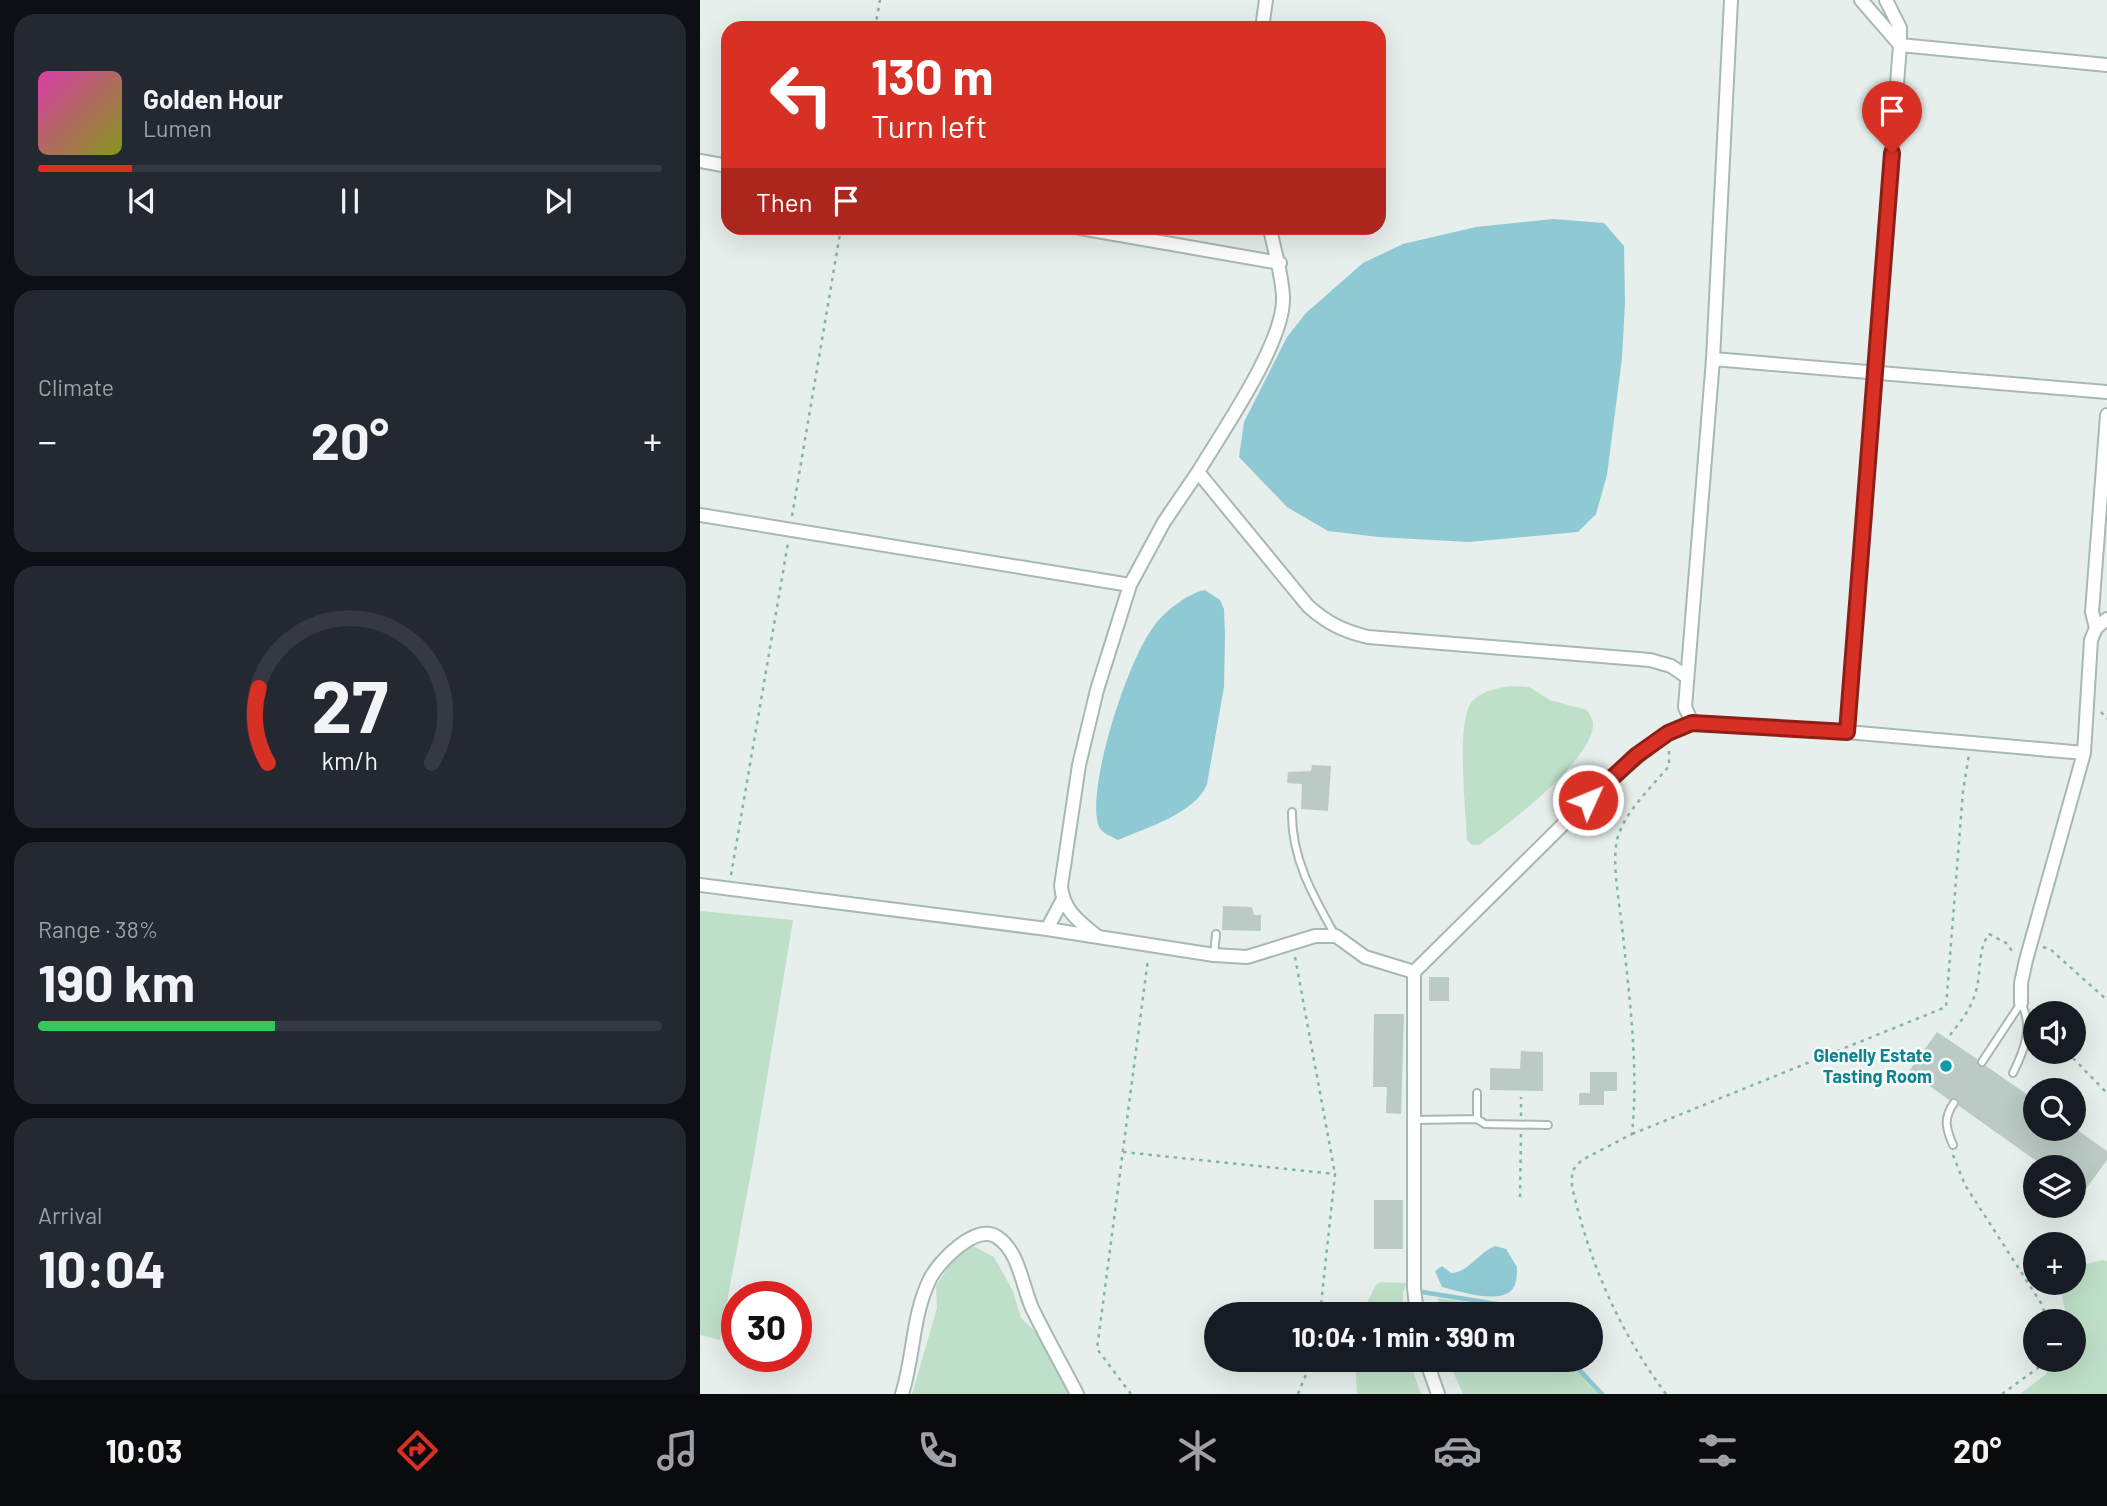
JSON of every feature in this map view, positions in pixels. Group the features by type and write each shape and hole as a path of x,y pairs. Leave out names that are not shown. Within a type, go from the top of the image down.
{"street":[{"path":"1263,21 1266,0"},
{"path":"1692,723 1685,707 1713,359 1731,0"},
{"path":"1861,0 1900,45 2107,65"},
{"path":"1847,732 1900,45 1900,28 1886,0"},
{"path":"700,162 721,165"},
{"path":"1120,235 1280,263"},
{"path":"1098,938 1071,915 1062,901 1061,886 1079,765 1097,690 1130,585 1164,522 1257,376 1280,318 1283,299 1280,263 1272,235"},
{"path":"1713,359 2107,392"},
{"path":"2096,628 2092,612 2107,415"},
{"path":"1198,472 1308,606 1328,624 1368,637 1650,660 1671,666 1687,677"},
{"path":"700,515 1130,585"},
{"path":"2021,1003 2021,983 2084,753 2091,640 2096,628 2107,619"},
{"path":"1416,1302 1414,972 1607,781 1668,733 1692,723 1847,732 2084,753"},
{"path":"700,885 1047,929 1214,955 1247,957 1315,936 1336,936 1364,957 1414,972"},
{"path":"1047,929 1062,901"},
{"path":"902,1394 915,1325 929,1280 940,1262 970,1239 983,1234 995,1235 1010,1249 1032,1307 1077,1394"},
{"path":"1430,1372 1438,1394"}],"lane":[{"path":"1292,812 1292,832 1300,863 1336,936"},
{"path":"1214,955 1216,934"},
{"path":"1982,1062 2021,1003 2027,1013 2027,1033 2023,1053 2013,1073"},
{"path":"1477,1093 1477,1119"},
{"path":"1953,1145 1945,1126 1948,1111 1954,1103"},
{"path":"1414,1120 1477,1119 1485,1124 1548,1125"}],"path":[{"path":"876,21 880,0"},
{"path":"729,889 840,235"},
{"path":"1632,1134 1635,1101 1633,1040 1616,842 1625,819 1669,766 1668,733"},
{"path":"1666,1394 1638,1354 1602,1285 1580,1222 1572,1186 1572,1171 1582,1160 1632,1134 1946,1007 1963,791 1970,743"},
{"path":"1950,1035 1974,997 1983,942 1989,934 2008,944"},
{"path":"1292,944 1335,1174 1321,1302"},
{"path":"2031,944 2050,948 2107,1000"},
{"path":"1131,1394 1097,1349 1149,945"},
{"path":"2079,1064 2107,1093"},
{"path":"1521,1097 1521,1119"},
{"path":"1520,1197 1521,1131"},
{"path":"1953,1145 1954,1160 1965,1185 2043,1309"},
{"path":"1122,1152 1335,1174"},
{"path":"1298,1394 1307,1372"},
{"path":"2002,1394 2032,1372"}],"green space":[{"path":"1511,686 1529,687 1550,700 1587,710 1593,725 1589,739 1579,756 1546,791 1492,836 1479,845 1472,845 1467,840 1464,790 1463,748 1466,714 1471,703 1479,696"},
{"path":"700,911 793,920 731,1281 721,1281 720,1340 700,1335"},
{"path":"973,1246 994,1257 1013,1291 1021,1318 1042,1338 1069,1394 912,1394 937,1308 936,1286 952,1261"},
{"path":"2107,1261 2107,1394 2020,1394 2047,1372 2086,1372 2086,1309 2065,1309 2062,1295 2086,1295 2086,1264"},
{"path":"1381,1282 1407,1283 1403,1302 1367,1302 1376,1285"},
{"path":"1438,1298 1466,1302 1438,1302"},
{"path":"1356,1372 1413,1372 1421,1394 1357,1394"},
{"path":"1453,1372 1580,1372 1599,1394 1463,1394"}],"water":[{"path":"1553,219 1604,223 1624,246 1622,358 1607,475 1596,514 1578,532 1469,542 1328,531 1287,507 1239,457 1244,422 1287,337 1306,313 1363,263 1403,244 1476,227"},
{"path":"1205,590 1220,600 1224,609 1225,635 1224,687 1207,784 1201,794 1181,811 1156,825 1118,840 1099,827 1096,806 1104,753 1122,693 1144,642 1158,621 1184,599"},
{"path":"1495,1246 1506,1249 1517,1267 1516,1282 1511,1291 1485,1296 1442,1287 1435,1271 1442,1266 1451,1273 1463,1270"}],"building":[{"path":"1312,765 1331,766 1328,811 1301,809 1302,784 1287,783 1288,772 1311,771"},
{"path":"1223,906 1252,907 1254,915 1261,915 1261,931 1222,930"},
{"path":"1429,977 1449,977 1449,1001 1429,1001"},
{"path":"1374,1014 1404,1014 1401,1114 1386,1113 1387,1087 1373,1087"},
{"path":"1937,1032 1977,1059 1978,1066 1986,1066 2023,1092 2023,1141 2086,1141 2086,1136 2107,1151 2107,1160 2086,1189 2086,1155 2028,1155 1959,1106 1958,1099 1949,1100 1909,1071"},
{"path":"1521,1051 1543,1052 1543,1091 1490,1090 1490,1068 1520,1069"},
{"path":"1590,1072 1617,1072 1617,1091 1604,1091 1604,1105 1579,1105 1579,1093 1590,1093"},
{"path":"1374,1200 1403,1200 1403,1249 1374,1249"}],"waterway":[{"path":"1422,1292 1484,1302"},
{"path":"1581,1372 1602,1394"}],"place":[{"name":"Glenelly Estate Tasting Room","path":"1946,1066"}],"route":[{"path":"1588,800 1637,755 1668,733 1692,723 1847,732 1892,153"}]}
